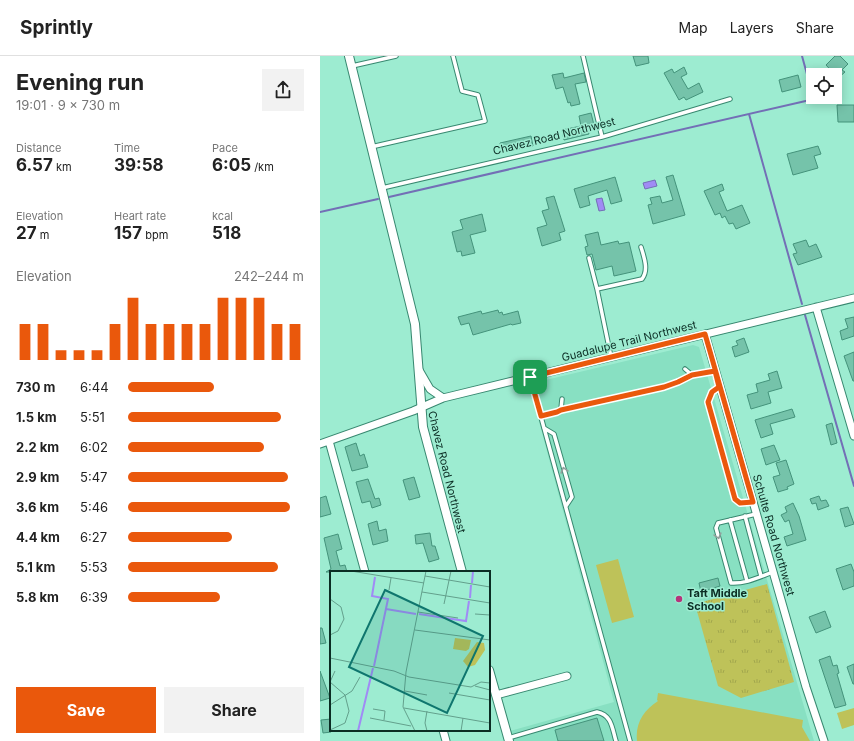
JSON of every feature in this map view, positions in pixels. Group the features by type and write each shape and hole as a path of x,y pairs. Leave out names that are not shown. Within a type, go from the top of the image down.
{"street":[{"name":"Chavez Road Northwest","path":"349,56 415,324 420,407 423,428 462,571"},
{"name":"Guadalupe Trail Northwest","path":"320,444 443,398 854,298"},
{"path":"816,307 854,436"},
{"name":"Schulte Road Northwest","path":"705,334 756,514 824,741"},
{"path":"418,370 430,389 443,398"},
{"path":"329,441 365,571"},
{"path":"490,674 509,740"},
{"path":"496,695 567,676"},
{"path":"443,731 446,741"}],"lane":[{"path":"352,66 396,56"},
{"path":"371,147 485,121 478,95 462,91 453,56"},
{"path":"583,56 602,137"},
{"name":"Chavez Road Northwest","path":"381,188 602,137 730,99"},
{"path":"597,289 642,279 645,276 645,264 641,247"},
{"path":"589,258 611,357"},
{"path":"685,369 692,375"},
{"path":"541,416 561,410 664,387 692,375 715,371"},
{"path":"530,377 630,741"},
{"path":"719,387 712,392 708,402 735,499 740,503 753,502"},
{"path":"561,410 562,399"},
{"path":"544,428 554,434 572,497 566,506"},
{"path":"756,514 718,523 716,528 731,583 747,582 773,572"},
{"path":"745,516 761,576"},
{"path":"730,520 747,582"},
{"path":"509,740 597,712 605,714 609,718 616,741"}],"shaded area":[{"path":"655,180 657,186 645,189 643,183"},
{"path":"602,198 605,210 599,211 596,199"},
{"name":"Taft Middle School","path":"693,345 699,347 814,741 513,741 510,731 614,702 529,384"}],"green space":[{"path":"618,559 634,617 612,623 596,565"},
{"path":"767,584 794,682 741,698 718,686 695,604"},
{"path":"658,693 803,720 802,727 810,741 637,741 637,728 639,723 645,713 658,701"},
{"path":"854,708 854,725 842,729 837,713"}],"building":[{"path":"633,56 648,56 649,63 636,66"},
{"path":"835,56 840,56 848,64 842,70 842,68 829,68 826,65"},
{"path":"684,67 687,74 681,77 688,89 699,83 703,92 686,100 684,97 679,100 664,73 672,69 674,73"},
{"path":"563,73 564,78 584,73 586,82 575,84 580,104 571,106 570,102 568,103 563,87 556,89 552,75"},
{"path":"798,75 801,87 782,92 779,80"},
{"path":"837,105 854,105 854,122 838,122"},
{"path":"591,113 594,125 587,127 589,134 564,140 562,130 581,126 579,116"},
{"path":"531,136 533,146 502,152 500,143"},
{"path":"818,146 821,154 814,156 818,168 793,175 787,154"},
{"path":"673,175 685,215 653,224 648,205 652,204 650,198 660,196 662,203 673,200 666,177"},
{"path":"615,177 622,201 611,204 607,190 588,196 590,205 580,208 574,189"},
{"path":"722,184 724,190 719,192 727,211 742,205 750,223 736,229 733,223 729,224 725,216 722,218 720,213 715,215 704,191"},
{"path":"554,196 565,231 559,233 561,240 542,246 537,228 547,225 542,211 549,209 546,198"},
{"path":"482,214 486,231 470,235 475,253 462,256 461,251 457,252 452,232 463,229 460,220"},
{"path":"598,232 601,245 618,241 619,244 629,242 636,271 614,276 612,266 596,270 592,254 587,255 585,247 588,246 585,235"},
{"path":"806,240 809,247 816,244 822,257 798,265 793,254 797,253 793,244"},
{"path":"498,310 499,313 502,312 503,315 518,311 521,323 511,324 473,335 469,323 461,325 458,317 481,311 482,314"},
{"path":"854,317 854,336 842,340 840,331 848,328 845,319"},
{"path":"744,338 749,352 735,357 732,347 738,345 736,341"},
{"path":"854,352 854,381 853,381 844,356"},
{"path":"777,371 782,388 768,392 771,403 751,409 747,395 758,392 756,384 770,380 768,374"},
{"path":"792,409 795,417 770,424 773,434 761,438 755,420"},
{"path":"832,423 837,443 831,445 826,425"},
{"path":"356,443 360,456 364,454 368,467 352,471 345,447"},
{"path":"774,445 780,460 766,465 761,449"},
{"path":"786,460 794,484 787,487 788,489 778,492 773,477 780,475 776,463"},
{"path":"414,477 420,497 409,500 403,480"},
{"path":"368,479 375,499 379,498 381,505 372,508 370,501 362,503 356,482"},
{"path":"326,496 331,514 320,517 320,498"},
{"path":"819,496 821,501 826,500 829,506 818,510 816,503 812,504 810,499"},
{"path":"793,503 799,516 806,540 787,546 784,537 793,534 789,520 785,522 781,515 787,512 785,507"},
{"path":"848,507 854,524 845,527 840,509"},
{"path":"377,521 379,531 386,529 388,541 373,545 368,524"},
{"path":"430,533 432,546 435,546 439,559 429,562 423,543 416,544 415,535"},
{"path":"338,534 342,549 336,551 340,566 345,565 347,571 326,572 331,569 324,538"},
{"path":"851,564 854,572 854,586 843,590 836,569"},
{"path":"718,578 720,586 701,592 699,583"},
{"path":"825,611 831,627 816,633 809,617"},
{"path":"320,628 322,628 326,643 320,644"},
{"path":"830,656 833,666 837,665 839,673 837,674 846,705 835,708 819,660"},
{"path":"854,664 854,684 853,684 847,667"},
{"path":"320,671 330,698 320,701"},
{"path":"597,718 604,741 558,741 555,730"},
{"path":"330,719 331,732 323,733 321,720"}],"waterway":[{"path":"389,197 810,100 813,96 802,56"},
{"path":"749,114 802,304"},
{"path":"320,212 378,199"},
{"path":"805,315 854,486"}],"place":[{"name":"Taft Middle School","path":"679,599"}],"route":[{"path":"705,334 753,502 740,503 735,499 708,402 712,392 719,387 715,371 692,375 664,387 561,410 541,416 530,377 705,334"}]}
